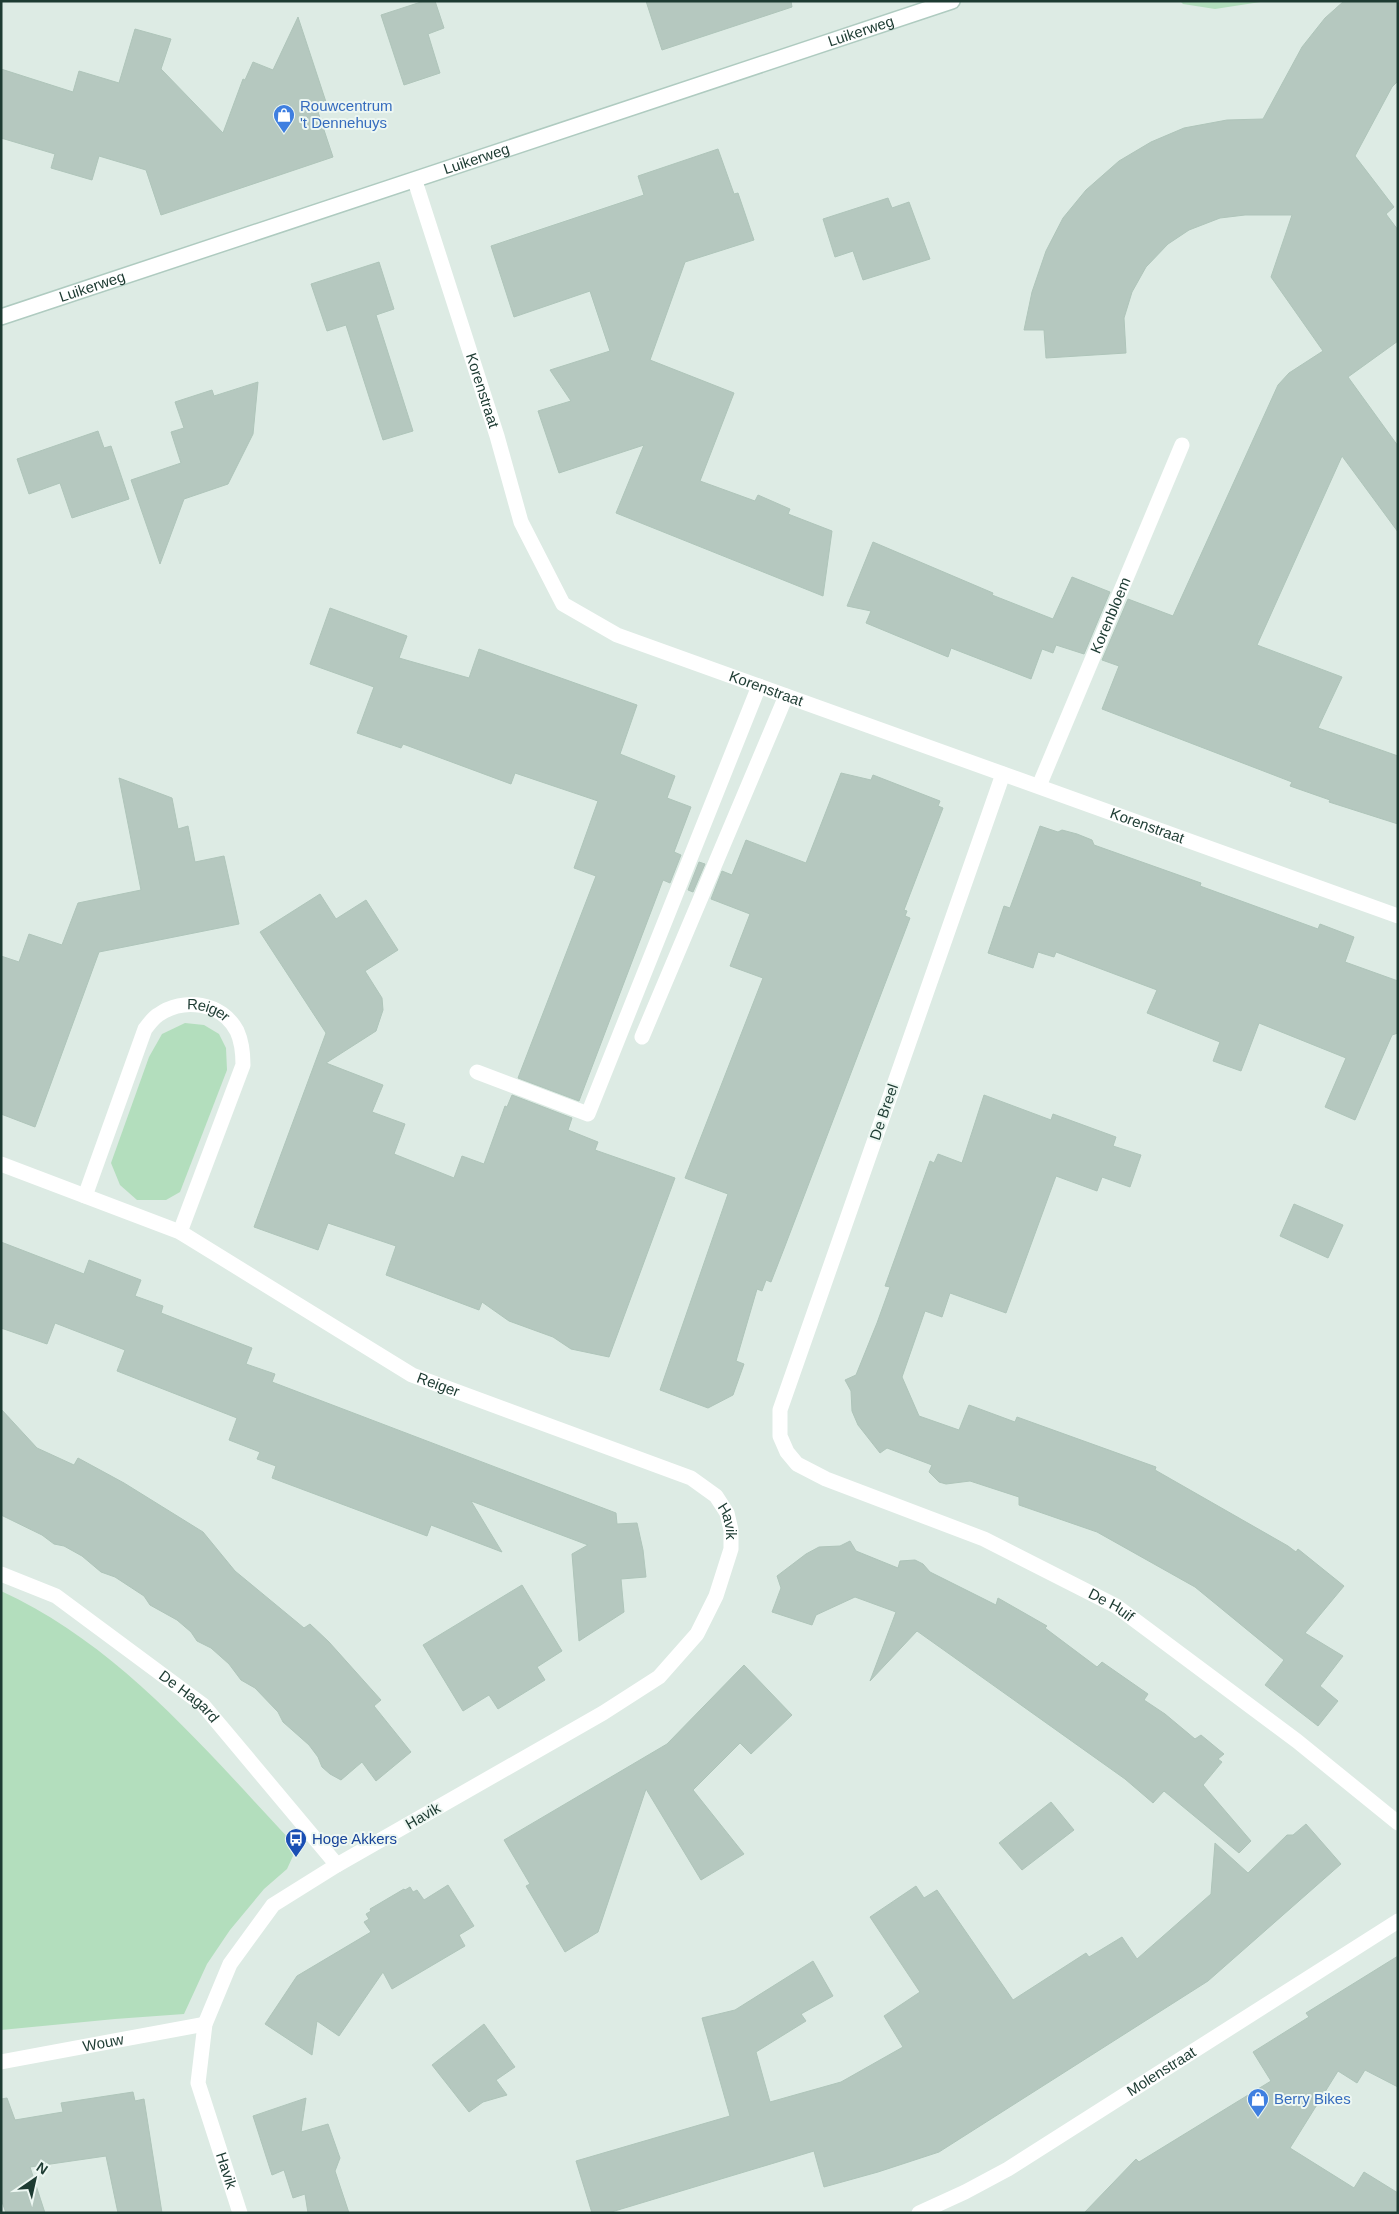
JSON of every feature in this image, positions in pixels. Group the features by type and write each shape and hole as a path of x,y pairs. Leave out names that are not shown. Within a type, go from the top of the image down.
{"street":[{"name":"Luikerweg","path":"1,317 952,1"},
{"name":"Korenstraat","path":"415,181 497,436 521,522 563,604 617,635 1398,916"},
{"name":"Korenbloem","path":"1039,786 1182,445"},
{"path":"477,1072 588,1114 759,686"},
{"path":"642,1036 786,696"},
{"name":"De Breel","path":"787,1452 780,1436 780,1410 1003,774"},
{"name":"Reiger","path":"85,1196 145,1029 157,1015 173,1006 191,1004 209,1007 225,1016 236,1030 243,1047 243,1065 180,1232"},
{"name":"Reiger","path":"1,1164 180,1232 412,1375 691,1478 716,1496"},
{"name":"De Huif","path":"787,1452 797,1464 826,1479 984,1538 1116,1606 1297,1741 1398,1824"},
{"name":"Havik","path":"240,2213 198,2083 205,2024 230,1964 273,1905 337,1865 603,1713 659,1676 696,1634 716,1596 731,1549 731,1530 727,1513 716,1496"},
{"name":"De Hagard","path":"1,1574 56,1596 203,1705 337,1865"},
{"name":"Molenstraat","path":"919,2213 966,2192 1008,2169 1398,1921"},
{"name":"Wouw","path":"1,2062 205,2024"}],"green space":[{"path":"1180,1 1267,1 1215,9 1183,4"},
{"path":"185,1023 204,1025 219,1034 226,1048 227,1070 180,1192 166,1200 137,1200 120,1185 111,1163 149,1057 162,1034"},
{"path":"1,1591 44,1613 122,1669 192,1735 291,1841 293,1856 287,1869 264,1889 230,1930 207,1964 184,2014 1,2030"}],"building":[{"path":"424,1 435,1 444,28 428,34 440,73 404,85 381,15"},
{"path":"646,1 791,1 792,7 662,50"},
{"path":"1344,1 1398,1 1398,81 1392,87 1355,156 1394,207 1386,214 1398,230 1398,341 1348,377 1398,446 1398,532 1342,456 1257,645 1342,677 1318,728 1398,756 1398,824 1329,802 1330,800 1290,786 1292,782 1102,709 1119,666 1102,660 1128,599 1173,616 1278,385 1289,373 1323,351 1271,277 1292,215 1245,215 1220,218 1189,230 1168,244 1146,267 1132,292 1124,318 1126,353 1046,358 1044,330 1024,330 1032,292 1046,251 1063,218 1086,190 1119,161 1151,142 1184,128 1227,120 1263,119 1302,47 1325,18"},
{"path":"298,17 327,105 317,109 333,157 161,215 146,170 99,156 92,180 51,168 55,154 1,138 1,69 73,92 79,71 119,83 135,29 171,39 161,69 223,133 243,79 245,80 253,62 273,70"},
{"path":"718,149 734,194 738,193 754,240 685,262 650,360 734,393 700,481 755,501 758,495 790,509 788,514 832,531 823,596 616,513 644,445 559,473 538,411 571,401 550,370 610,351 590,291 514,317 491,246 644,195 638,176"},
{"path":"888,198 892,208 909,202 930,259 863,280 853,251 835,257 823,219"},
{"path":"379,262 394,309 376,315 413,431 383,440 346,325 327,331 311,284"},
{"path":"258,382 253,434 228,484 184,499 160,564 131,480 181,463 171,432 184,428 175,402 212,390 214,396"},
{"path":"98,431 104,448 111,446 129,499 72,518 60,483 29,494 17,459"},
{"path":"873,542 993,593 992,595 1053,619 1072,577 1110,592 1084,654 1056,645 1053,653 1042,649 1031,679 951,648 948,657 866,623 871,611 847,606"},
{"path":"330,608 407,636 399,658 469,678 479,649 637,705 620,754 675,776 667,798 691,807 674,852 681,855 670,883 663,880 579,1101 518,1078 596,876 574,868 598,801 515,773 511,784 403,744 401,748 357,733 374,687 310,664"},
{"path":"841,773 871,780 873,775 940,801 938,806 943,808 904,910 907,911 905,916 910,918 785,1246 771,1282 766,1280 762,1291 757,1289 736,1361 744,1364 733,1395 708,1408 660,1390 728,1194 685,1178 763,978 730,966 750,914 711,899 722,871 732,875 746,840 806,863"},
{"path":"119,778 172,798 178,829 188,826 195,862 224,856 239,924 99,952 35,1127 1,1114 1,956 19,962 29,934 62,945 78,903 141,890"},
{"path":"1040,826 1058,832 1062,830 1077,834 1092,840 1094,845 1201,883 1200,886 1318,929 1320,924 1354,937 1345,962 1398,981 1398,1033 1392,1035 1355,1120 1325,1107 1346,1058 1259,1023 1241,1071 1213,1061 1220,1042 1147,1013 1157,990 1056,952 1054,957 1038,952 1033,968 988,953 1004,906 1010,908"},
{"path":"699,862 705,864 693,892 688,890"},
{"path":"320,894 336,919 366,900 398,950 365,971 382,998 383,1010 376,1031 326,1063 383,1085 372,1112 405,1124 394,1154 454,1178 462,1156 484,1164 505,1106 507,1107 512,1095 572,1118 568,1130 598,1142 595,1150 675,1178 609,1357 571,1349 553,1337 509,1321 482,1302 479,1310 386,1275 396,1246 328,1223 318,1250 254,1227 326,1033 260,932"},
{"path":"984,1095 1051,1120 1053,1114 1116,1137 1113,1146 1141,1155 1130,1187 1102,1177 1097,1191 1056,1176 1006,1313 950,1293 942,1317 925,1311 902,1377 919,1416 959,1430 969,1405 1015,1422 1017,1417 1156,1467 1155,1470 1296,1552 1298,1549 1344,1586 1305,1633 1343,1656 1320,1686 1338,1701 1318,1726 1265,1685 1284,1660 1195,1587 1097,1532 1019,1505 1019,1497 970,1481 946,1484 939,1482 929,1472 932,1465 887,1448 880,1453 858,1425 852,1411 851,1391 845,1380 856,1375 877,1323 890,1287 885,1286 930,1161 934,1163 938,1154 962,1163"},
{"path":"1294,1204 1343,1225 1328,1258 1280,1236"},
{"path":"1,1242 84,1274 89,1260 141,1280 135,1296 163,1306 161,1313 252,1348 246,1364 275,1374 272,1382 616,1513 617,1524 637,1523 646,1577 621,1579 624,1612 579,1641 572,1554 588,1545 471,1501 502,1552 431,1525 427,1536 272,1478 276,1466 257,1459 260,1452 229,1440 237,1418 117,1371 125,1350 55,1323 47,1344 1,1328"},
{"path":"1,1409 37,1448 74,1465 78,1458 124,1483 203,1532 235,1571 304,1628 310,1624 329,1642 381,1700 374,1706 411,1752 376,1781 362,1762 341,1780 330,1774 322,1767 318,1757 309,1745 283,1722 278,1712 255,1688 241,1680 229,1664 211,1648 197,1641 191,1632 177,1620 150,1605 144,1596 115,1577 101,1572 82,1556 64,1546 54,1544 42,1535 1,1515"},
{"path":"850,1541 856,1551 898,1568 900,1561 915,1560 923,1564 930,1572 996,1605 998,1598 1047,1626 1045,1628 1097,1667 1102,1662 1148,1694 1144,1700 1165,1714 1195,1739 1201,1735 1224,1754 1218,1759 1222,1762 1203,1785 1251,1841 1239,1853 1164,1791 1153,1803 1125,1779 917,1631 870,1681 896,1612 855,1597 816,1615 812,1625 772,1612 781,1588 777,1576 806,1554 819,1547 840,1546"},
{"path":"522,1585 562,1651 537,1667 545,1680 498,1709 489,1695 463,1711 423,1645"},
{"path":"744,1665 792,1715 751,1754 740,1743 693,1790 744,1854 701,1880 646,1789 598,1932 565,1952 526,1886 530,1884 504,1840 667,1744"},
{"path":"1051,1802 1074,1830 1022,1870 999,1843"},
{"path":"1306,1824 1341,1864 1208,1981 939,2152 824,2187 814,2151 608,2213 592,2213 576,2161 730,2116 702,2018 735,2010 813,1961 833,1996 801,2014 806,2021 756,2052 770,2102 841,2082 903,2047 884,2016 920,1992 870,1917 916,1886 924,1898 937,1890 1013,2000 1086,1953 1089,1957 1122,1937 1137,1959 1211,1894 1215,1843 1248,1873 1287,1835 1293,1835"},
{"path":"448,1885 474,1926 459,1935 465,1946 392,1989 383,1972 339,2036 317,2021 312,2055 265,2024 297,1976 371,1932 364,1922 369,1919 366,1914 371,1911 370,1909 410,1887 413,1892 417,1890 424,1900"},
{"path":"1398,1956 1398,2087 1365,2070 1357,2083 1338,2071 1290,2148 1354,2188 1364,2172 1398,2193 1398,2213 1084,2213 1136,2159 1139,2162 1271,2081 1253,2052 1309,2017 1306,2013"},
{"path":"484,2024 515,2067 496,2080 507,2095 483,2102 469,2112 432,2065"},
{"path":"133,2092 135,2101 144,2099 162,2213 118,2213 106,2156 30,2167 45,2213 6,2213 1,2199 1,2099 7,2098 15,2120 63,2112 61,2103"},
{"path":"306,2098 301,2132 328,2124 340,2158 335,2171 349,2213 308,2213 305,2194 293,2198 284,2170 272,2175 253,2116"}],"place":[{"name":"Rouwcentrum 't Dennehuys","path":"284,134"},
{"name":"Hoge Akkers","path":"296,1858"},
{"name":"Berry Bikes","path":"1258,2118"}]}
